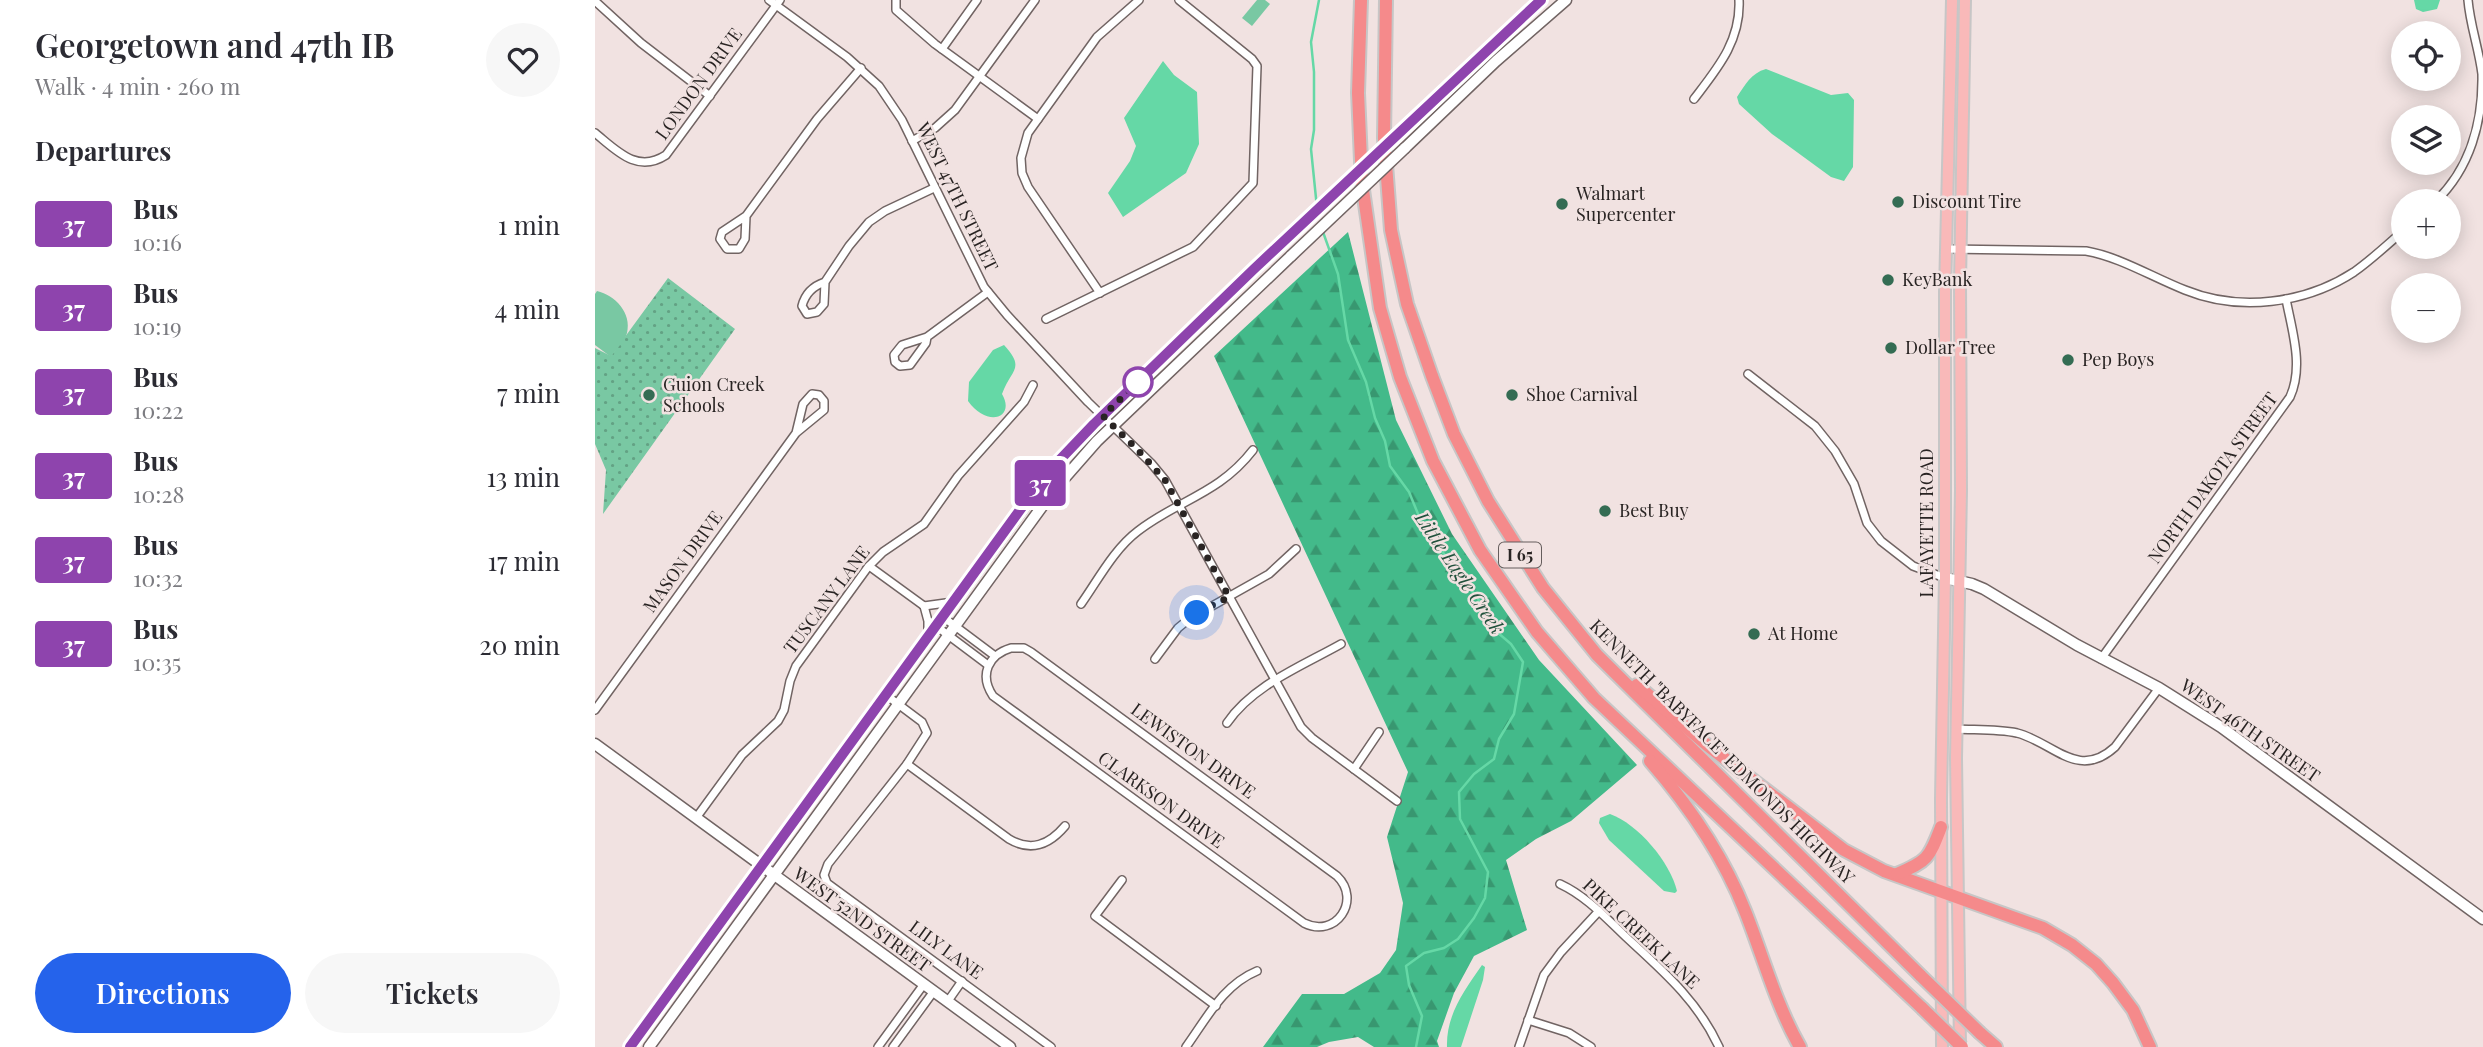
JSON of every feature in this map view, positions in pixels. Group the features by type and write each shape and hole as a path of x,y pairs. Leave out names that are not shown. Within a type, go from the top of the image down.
{"highway":[{"name":"I 65","path":"1361,0 1358,93 1362,183 1380,308 1400,377 1433,461 1480,550 1537,632 1594,698 1961,1047"},
{"name":"KENNETH \"BABYFACE\" EDMONDS HIGHWAY","path":"1386,0 1384,138 1391,230 1407,304 1443,405 1464,454 1498,519 1538,581 1609,668 1996,1047"},
{"path":"1538,581 1617,666 1682,724 1844,850 1870,865 2043,928 2087,957 2106,974 2133,1010 2150,1047"},
{"path":"1594,698 1666,779 1709,838 1741,900 1788,1024 1800,1047"},
{"path":"1897,874 1924,861 1933,848 1941,827"}],"main road":[{"path":"649,1047 1054,490 1108,420 1289,236 1541,0"},
{"path":"630,1047 1053,467 1291,256 1496,61 1566,0"},
{"name":"LAFAYETTE ROAD","path":"1942,1047 1941,827 1946,249 1952,0"},
{"name":"LAFAYETTE ROAD","path":"1961,1047 1957,729 1965,0"},
{"name":"WEST 46TH STREET","path":"1945,578 1984,589 2101,659 2159,688 2221,727 2483,919"},
{"name":"WEST 52ND STREET","path":"595,744 1010,1047"}],"street":[{"name":"WEST 47TH STREET","path":"769,0 778,3 861,68 890,101 972,266 988,292 1159,472 1307,734 1397,801"},
{"path":"896,0 897,10 942,49 1038,119"},
{"path":"942,49 977,0"},
{"path":"912,141 947,118 1035,0"},
{"path":"1100,293 1023,177 1023,146 1038,119 1097,37 1139,0"},
{"path":"1046,319 1196,245 1254,181 1257,66 1252,59 1179,0"},
{"path":"1694,99 1722,62 1732,42 1738,21 1739,0"},
{"path":"2447,189 2465,164 2475,141 2481,116 2481,72 2469,0"},
{"path":"595,1 641,43 710,96"},
{"name":"LONDON DRIVE","path":"595,133 629,159 647,162 666,155 778,3"},
{"path":"746,216 744,243 739,249 727,249 720,239 722,232 746,216 817,119 861,68"},
{"path":"825,282 818,284 805,297 802,306 807,314 817,312 824,304 825,282 869,222 885,211 934,188"},
{"path":"1946,249 2086,251 2107,256 2187,291 2207,297 2246,302 2286,299 2314,291 2346,277 2391,241"},
{"path":"927,337 926,343 910,365 900,366 895,362 894,355 898,348 927,337 988,292"},
{"name":"NORTH DAKOTA STREET","path":"2101,659 2290,397 2296,380 2297,362 2286,299"},
{"path":"1748,374 1815,426 1835,451 1854,484 1867,523 1881,541 1913,566 1945,578"},
{"name":"TUSCANY LANE","path":"696,818 741,755 778,721 784,710 796,666 869,566 883,552 924,524 958,476 1024,402 1033,385"},
{"name":"MASON DRIVE","path":"595,710 796,433 824,411 824,401 819,395 812,394 805,400 796,433"},
{"path":"1081,604 1129,538 1227,479 1253,450"},
{"path":"1155,659 1185,622 1272,572 1296,549"},
{"path":"869,566 924,606 928,637"},
{"path":"924,606 953,602"},
{"path":"943,617 991,660"},
{"path":"936,626 991,660"},
{"path":"1227,723 1248,699 1341,644"},
{"name":"LEWISTON DRIVE","path":"991,660 1003,650 1015,647 1031,652 1337,876 1344,884 1348,896 1341,916"},
{"name":"CLARKSON DRIVE","path":"991,660 986,681 993,696 1302,922 1313,927 1324,927 1335,923 1341,916"},
{"path":"1957,729 2014,733 2030,737 2077,761 2094,761 2115,747 2159,688"},
{"path":"886,695 922,722 927,730 924,741 907,764 1009,839 1022,846 1033,847 1048,843 1065,826"},
{"path":"1354,769 1379,732"},
{"name":"LILY LANE","path":"907,764 828,864 825,877 827,883 1051,1047"},
{"path":"1122,880 1095,916 1216,1006"},
{"name":"PIKE CREEK LANE","path":"1560,884 1582,896 1687,996 1702,1015 1719,1047"},
{"path":"1519,1047 1538,987 1548,970 1599,911"},
{"path":"1186,1047 1236,981 1257,971"},
{"path":"948,1001 962,981"},
{"path":"878,1047 924,984"},
{"path":"893,1047 934,991"},
{"path":"1528,1020 1569,1033 1591,1047"}],"shaded area":[{"path":"1257,0 1265,0 1270,4 1252,26 1242,18"},
{"path":"2414,0 2440,0 2437,9 2423,12 2416,9"},
{"path":"1163,61 1174,75 1197,92 1199,144 1186,173 1123,217 1108,193 1130,161 1136,146 1124,118"},
{"path":"1766,69 1831,95 1848,93 1854,100 1853,167 1844,181 1831,177 1772,134 1739,104 1737,97 1752,76"},
{"path":"668,278 735,329 603,514 606,470 595,444 595,348 611,356"},
{"path":"597,291 616,301 627,319 626,336 611,357 595,345"},
{"path":"1004,345 1014,359 1015,369 1002,394 1005,409 997,417 991,417 983,415 968,401 969,382 993,350"},
{"path":"1610,814 1631,826 1651,845 1668,868 1677,891 1675,893 1664,891 1609,840 1599,823 1600,818"},
{"path":"1482,965 1485,967 1483,980 1461,1047 1447,1047 1447,1035 1453,1014"}],"green space":[{"path":"1348,232 1396,420 1452,534 1539,660 1637,765 1571,821 1536,839 1506,860 1527,930 1474,956 1454,993 1437,1041 1439,1047 1374,1047 1358,1037 1317,1047 1263,1047 1302,994 1344,994 1380,973 1396,950 1403,903 1387,837 1408,772 1214,356"}],"waterway":[{"name":"Little Eagle Creek","path":"1317,208 1311,149 1314,130 1311,42 1319,0"},
{"name":"Little Eagle Creek","path":"1323,232 1338,274 1348,340 1366,382 1390,466 1409,492 1423,526 1487,611 1497,632 1511,644 1523,662 1514,714 1499,739 1494,759 1474,774 1459,792 1460,819 1488,872 1485,898 1458,939 1444,948 1424,953 1406,966 1409,985 1422,1016 1416,1047"}],"bus line":[{"name":"37","path":"630,1047 1053,467 1254,269 1541,0"}],"place":[{"name":"Discount Tire","path":"1898,202"},
{"name":"Walmart Supercenter","path":"1562,204"},
{"name":"KeyBank","path":"1888,280"},
{"name":"Dollar Tree","path":"1891,348"},
{"name":"Pep Boys","path":"2068,360"},
{"name":"Guion Creek Schools","path":"649,395"},
{"name":"Shoe Carnival","path":"1512,395"},
{"name":"Best Buy","path":"1605,511"},
{"name":"At Home","path":"1754,634"}],"route":[{"path":"1138,382 1103,416 1165,480 1229,597 1197,613"}]}
